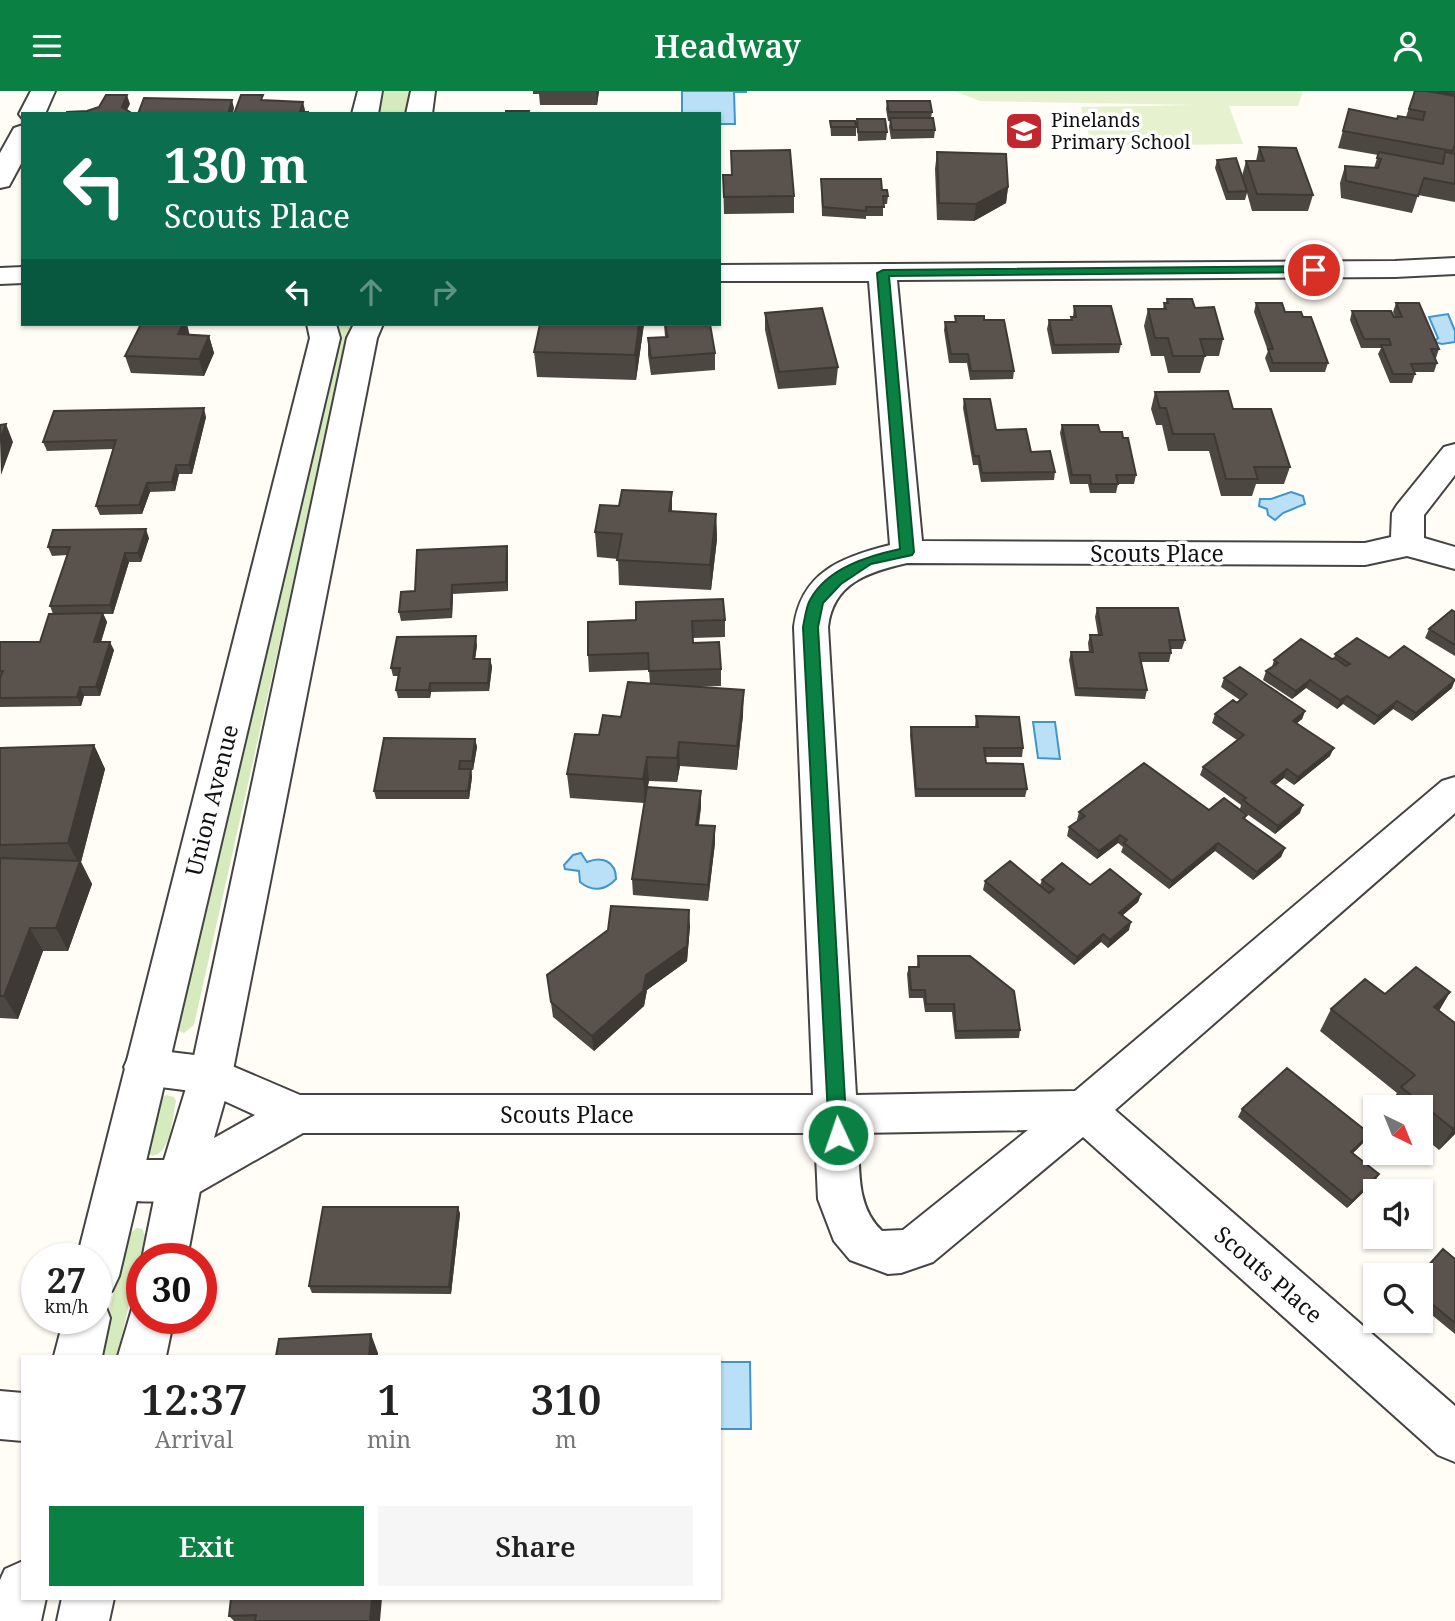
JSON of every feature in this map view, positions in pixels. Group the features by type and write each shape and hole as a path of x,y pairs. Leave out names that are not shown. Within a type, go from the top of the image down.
{"street":[{"path":"33,112 43,91"},
{"path":"365,112 370,91"},
{"path":"419,112 423,91"},
{"path":"0,180 21,137"},
{"path":"721,272 1395,269 1455,266"},
{"path":"1395,269 1455,273"},
{"path":"883,273 907,552"},
{"path":"0,276 21,275"},
{"name":"Union Avenue","path":"104,1243 325,338 322,326"},
{"path":"167,1243 180,1180 211,1075 362,338 368,326"},
{"path":"1407,545 1408,513 1455,454"},
{"name":"Scouts Place","path":"1455,558 1407,545 1365,554 907,552 867,561 836,580 816,601 811,627 840,1199 846,1225 867,1247 887,1255 917,1247 1084,1110 1455,791"},
{"name":"Scouts Place","path":"145,1067 211,1075 297,1114 837,1114 1084,1110 1455,1438"},
{"name":"Scouts Place","path":"119,1180 180,1180 297,1114"},
{"path":"78,1355 83,1334"},
{"path":"142,1355 147,1334"},
{"path":"0,1415 21,1417"},
{"path":"15,1621 21,1596"},
{"path":"83,1621 88,1600"}],"green space":[{"path":"384,91 411,91 406,112 379,112"},
{"path":"954,91 1303,91 1298,106 1229,106 1243,144 1092,146 1081,107 1195,105 980,101"},
{"path":"338,326 351,326 194,1025 184,1033 175,1029"},
{"path":"166,1095 174,1097 176,1101 170,1133 164,1148 152,1156 147,1152 160,1098"},
{"path":"137,1228 142,1229 145,1235 143,1243 126,1243 126,1317 117,1355 99,1355 104,1334 112,1334 112,1300 127,1236"}],"water":[{"path":"682,91 746,91 734,92 735,124 721,124 721,112 682,112"},
{"path":"1448,314 1455,331 1455,342 1434,342 1438,338 1429,317"},
{"path":"1291,492 1303,496 1305,504 1283,513 1275,520 1268,515 1267,509 1259,506 1260,499 1271,499"},
{"path":"1033,722 1055,722 1060,759 1038,758"},
{"path":"581,853 587,862 607,861 614,868 616,879 598,889 580,882 579,871 565,869 564,865 573,855"},
{"path":"721,1362 750,1362 751,1429 721,1429"}],"building":[{"path":"1415,91 1455,96 1453,151 1343,131 1349,109 1397,119 1398,116 1423,120 1425,112 1409,109"},
{"path":"106,95 127,95 122,107 130,112 67,112 87,111 99,107"},
{"path":"241,95 263,95 261,100 303,102 300,112 235,112"},
{"path":"144,98 232,100 229,112 139,112"},
{"path":"887,101 930,101 932,112 889,112"},
{"path":"890,118 933,118 935,130 892,130"},
{"path":"857,119 885,119 887,132 858,132"},
{"path":"830,121 855,121 856,127 831,127"},
{"path":"1259,147 1296,148 1313,195 1257,194 1246,161 1264,161"},
{"path":"790,150 794,196 724,197 723,175 732,175 731,151"},
{"path":"937,152 1006,154 1008,187 976,204 939,203"},
{"path":"1379,152 1443,164 1445,152 1455,154 1455,184 1424,178 1418,196 1346,181 1345,166 1378,168 1381,159 1377,158"},
{"path":"1236,158 1247,191 1228,192 1217,160"},
{"path":"821,179 881,179 882,190 887,190 888,196 883,196 884,207 866,207 866,211 823,207"},
{"path":"1167,299 1192,299 1195,308 1214,307 1223,339 1200,339 1205,356 1173,356 1168,338 1155,338 1148,309 1166,309 1164,303 1168,303"},
{"path":"1256,303 1282,303 1285,312 1301,312 1303,317 1311,317 1328,363 1273,363 1268,349 1273,349"},
{"path":"1396,303 1419,303 1439,349 1431,349 1437,363 1411,364 1415,374 1393,374 1381,345 1391,345 1389,339 1364,339 1352,311 1391,311 1394,317 1402,317"},
{"path":"1074,306 1111,306 1121,344 1054,345 1049,320 1072,320 1071,317 1076,317"},
{"path":"822,308 838,367 779,372 765,313"},
{"path":"955,316 984,316 984,320 1004,320 1014,371 971,371 968,354 951,354 945,322 956,322"},
{"path":"140,326 182,326 178,334 209,336 199,359 125,356"},
{"path":"540,326 639,326 635,355 534,352"},
{"path":"665,326 710,326 715,353 651,358 648,338 668,337"},
{"path":"1228,391 1233,409 1271,409 1290,467 1254,467 1258,479 1226,479 1214,434 1173,434 1166,408 1160,408 1155,392"},
{"path":"964,399 990,399 996,430 1026,429 1031,452 1050,451 1055,472 982,473 979,456 974,456"},
{"path":"204,408 189,465 176,465 172,482 147,483 139,505 96,506 116,440 43,442 54,411"},
{"path":"6,424 0,440 0,425"},
{"path":"1062,425 1098,425 1100,432 1122,432 1123,438 1128,438 1136,475 1116,475 1118,484 1091,484 1090,475 1072,475"},
{"path":"622,490 672,492 669,511 716,514 710,565 617,560 622,534 595,532 600,505 619,506"},
{"path":"146,529 138,553 125,553 110,605 50,606 70,547 48,547 53,530"},
{"path":"507,546 506,582 452,585 451,609 399,612 401,592 415,591 417,550"},
{"path":"723,599 725,620 692,621 693,643 719,642 721,669 649,671 648,653 588,655 588,622 636,620 636,602"},
{"path":"1097,608 1178,608 1185,640 1169,640 1171,653 1139,653 1147,690 1077,688 1071,652 1093,652 1090,635 1102,635"},
{"path":"1452,610 1455,612 1455,645 1429,629"},
{"path":"103,613 94,642 110,642 96,687 80,687 77,697 0,698 0,678 3,671 0,671 0,642 40,642 49,614"},
{"path":"476,636 473,659 490,659 488,683 430,683 429,690 396,690 400,668 391,668 397,637"},
{"path":"1357,638 1389,658 1404,646 1455,680 1416,713 1397,701 1378,716 1347,696 1340,700 1310,680 1296,691 1266,671 1278,663 1274,660 1301,639 1346,666 1350,664 1335,654"},
{"path":"1240,667 1305,711 1293,721 1334,748 1298,777 1287,769 1271,782 1303,805 1278,826 1243,800 1246,798 1203,767 1244,735 1215,714 1233,700 1237,703 1247,694 1224,678"},
{"path":"628,682 744,690 737,746 679,742 677,758 647,757 643,779 567,774 575,734 599,735 603,715 621,717"},
{"path":"976,716 1019,717 1023,748 984,748 986,763 1023,764 1027,789 916,789 911,727 978,727"},
{"path":"384,738 475,739 472,761 460,761 459,769 471,769 468,791 374,791"},
{"path":"94,745 68,843 0,845 0,748"},
{"path":"1144,763 1209,810 1224,798 1247,815 1243,818 1285,848 1257,872 1218,843 1172,881 1124,843 1127,840 1120,835 1099,851 1069,827 1085,816 1079,812"},
{"path":"647,787 701,791 696,825 715,826 708,885 632,879"},
{"path":"0,858 80,861 56,928 30,928 4,996 0,996"},
{"path":"1010,861 1049,893 1054,889 1042,880 1062,863 1090,885 1110,869 1141,894 1119,913 1131,922 1110,940 1103,934 1077,957 985,881"},
{"path":"611,906 689,910 687,946 646,975 643,991 592,1036 551,1002 547,975 608,930"},
{"path":"918,956 970,956 1014,991 1020,1030 956,1031 954,1004 926,1004 925,990 911,990 909,967 919,967"},
{"path":"1416,967 1450,992 1434,1007 1455,1023 1453,1129 1433,1113 1433,1095 1411,1095 1401,1087 1415,1075 1331,1009 1365,979 1385,994"},
{"path":"1287,1068 1363,1128 1363,1141 1351,1152 1363,1161 1363,1165 1368,1165 1379,1174 1374,1179 1363,1179 1363,1190 1352,1201 1242,1109"},
{"path":"323,1207 458,1207 449,1287 309,1286"},
{"path":"1443,1249 1455,1259 1455,1323 1433,1305 1433,1263 1431,1263"},
{"path":"371,1334 369,1355 276,1355 279,1339"},
{"path":"231,1600 372,1600 370,1621 255,1621 256,1615 229,1616"}],"place":[{"name":"Pinelands Primary School","path":"1024,131"}],"route":[{"path":"838,1135 811,627 816,601 836,580 867,561 907,552 883,273 1314,270"}]}
